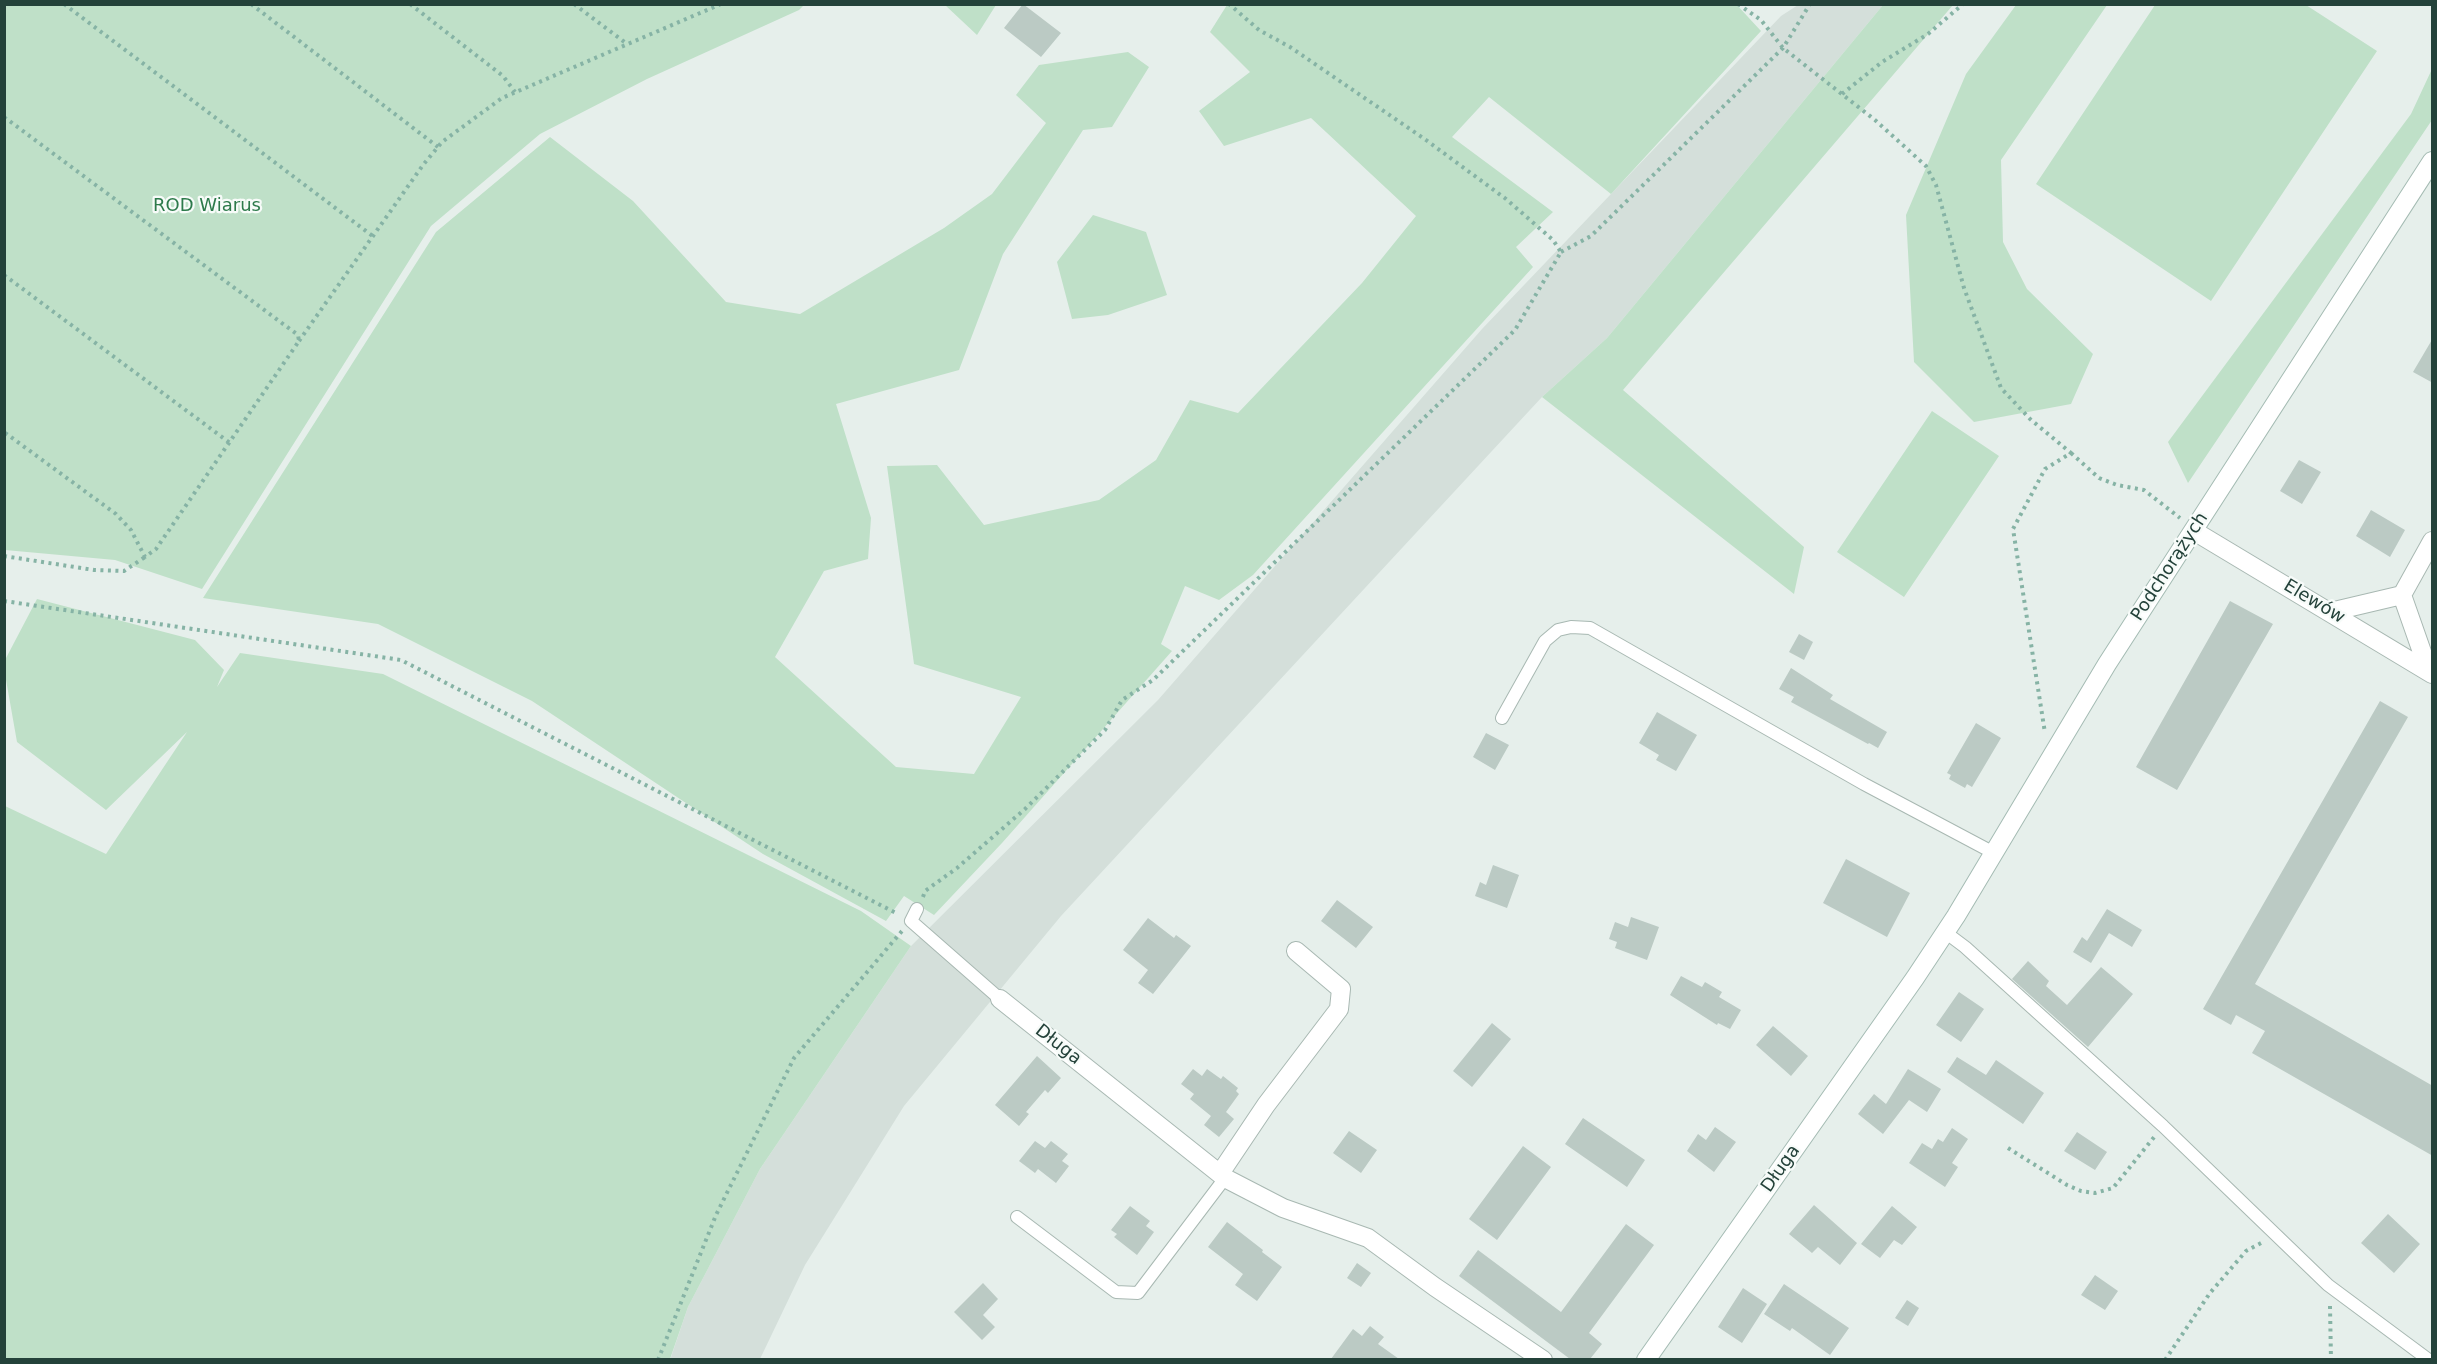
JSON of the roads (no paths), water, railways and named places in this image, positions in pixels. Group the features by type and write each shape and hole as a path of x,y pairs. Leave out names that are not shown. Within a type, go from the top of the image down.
{"street":[{"name":"Podchorążych","path":"1915,978 1994,853 2107,664 2433,161"},
{"name":"Elewów","path":"2194,531 2431,673"},
{"path":"2330,612 2402,595 2433,542"},
{"path":"2402,595 2431,673"},
{"path":"1223,1175 1266,1105 1339,1009 1341,989 1296,951"},
{"name":"Długa","path":"1646,1359 1915,978"},
{"name":"Długa","path":"1000,999 1223,1175 1283,1208 1368,1238 1543,1359"}],"lane":[{"path":"1502,718 1545,641 1558,630 1571,627 1590,628 1864,784 1994,853"},
{"name":"Długa","path":"917,909 911,921 1000,999"},
{"path":"1945,932 1965,947 2163,1126 2336,1291 2429,1359"},
{"path":"1017,1217 1116,1292 1138,1293 1223,1175"}],"park label":[{"name":"ROD Wiarus","path":"207,206"}]}
